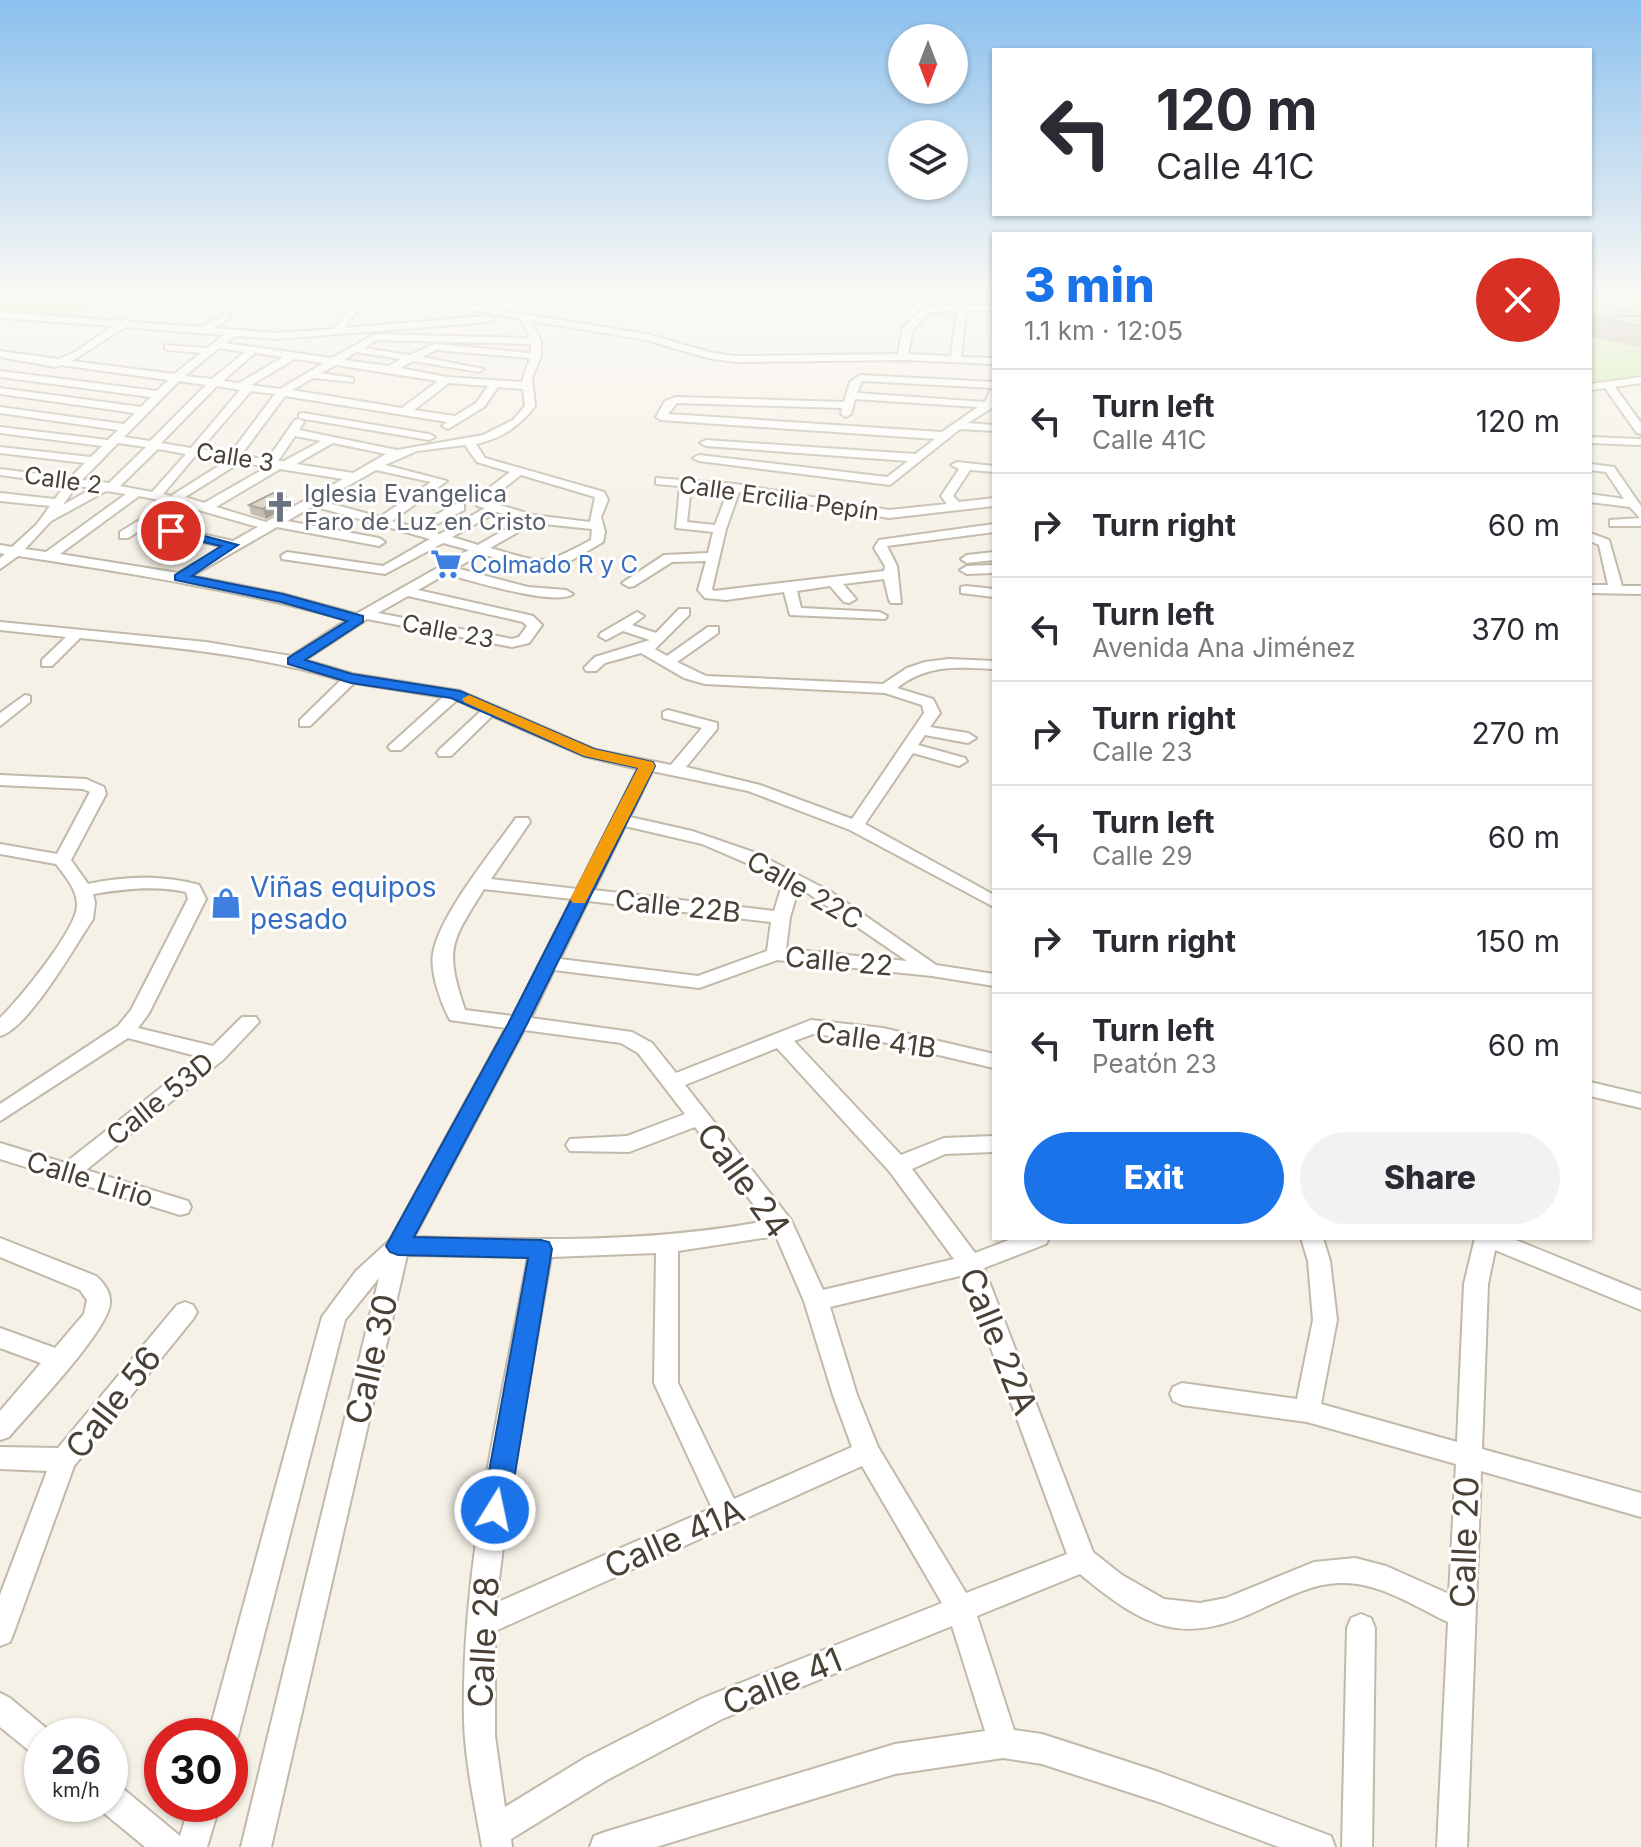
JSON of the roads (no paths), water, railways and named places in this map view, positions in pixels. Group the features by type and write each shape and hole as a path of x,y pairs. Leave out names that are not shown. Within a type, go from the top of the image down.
{"street":[{"path":"0,391 19,382"},
{"path":"53,382 160,395"},
{"path":"49,518 56,503 74,481 172,382"},
{"path":"199,382 457,420"},
{"path":"157,494 243,388 252,382"},
{"path":"124,535 236,458 282,392 299,382"},
{"path":"405,411 444,382"},
{"path":"464,382 528,386"},
{"path":"303,416 424,441 470,442 501,434 520,421 530,406 528,382"},
{"path":"840,429 855,382"},
{"path":"951,382 992,385"},
{"path":"1592,387 1629,382"},
{"path":"0,565 49,518 109,487 213,384"},
{"path":"180,577 269,524 424,441 480,405 493,386"},
{"path":"1609,386 1641,431"},
{"path":"0,391 145,411"},
{"path":"279,464 293,432 318,398"},
{"path":"945,436 661,417 669,403 676,400 992,401"},
{"path":"717,421 698,460 890,481 992,401"},
{"path":"0,410 127,428"},
{"path":"957,426 992,428"},
{"name":"Calle 3","path":"0,430 76,440 154,445 354,477"},
{"path":"293,432 397,453"},
{"path":"4,473 76,440"},
{"path":"208,506 279,464 331,440"},
{"path":"311,502 545,566 597,542 595,517 602,500 600,495 481,460 470,442"},
{"path":"1637,510 1607,469 1593,442 1641,442"},
{"path":"706,443 918,458"},
{"path":"0,450 93,461"},
{"path":"956,507 947,496 961,465 992,469"},
{"path":"375,466 441,481 383,521"},
{"path":"1592,467 1607,469"},
{"path":"518,472 482,498 482,504 532,519 597,526"},
{"name":"Calle 2","path":"4,473 157,494 269,524 379,542"},
{"path":"1592,479 1619,482"},
{"name":"Calle Ercilia Pepín","path":"660,481 735,488 889,514 992,502"},
{"path":"686,483 680,525 720,529"},
{"path":"735,488 720,529 705,590 710,595 890,574"},
{"path":"48,557 138,491"},
{"path":"0,497 56,503"},
{"path":"1592,499 1637,510"},
{"path":"417,530 460,507"},
{"path":"287,556 385,570 493,509"},
{"path":"888,541 889,514"},
{"name":"Calle 23","path":"293,661 362,617 532,519"},
{"path":"1614,523 1641,522"},
{"path":"141,524 232,545"},
{"path":"347,565 401,526"},
{"path":"896,600 891,566 880,548 888,541 992,528"},
{"path":"1592,538 1605,543 1616,590"},
{"path":"0,549 180,577 362,617"},
{"path":"629,583 669,558 713,557"},
{"path":"992,557 967,565 992,569"},
{"path":"447,570 528,591 566,594"},
{"path":"833,581 849,599"},
{"path":"789,587 795,612 880,616"},
{"path":"1592,589 1641,590"},
{"path":"966,590 992,593"},
{"name":"Calle 23","path":"362,617 512,643 524,640 535,625 528,619 409,592"},
{"path":"591,668 600,660 645,649 660,639 684,612"},
{"path":"606,636 637,616"},
{"path":"0,626 206,646 293,661 351,678 455,694 590,753 754,788 856,826 992,901"},
{"path":"622,626 660,639"},
{"path":"669,661 713,630"},
{"path":"47,663 78,632"},
{"path":"645,649 669,661 686,675 705,680 886,689 931,705 932,713 856,826"},
{"path":"886,689 902,675 922,665 992,665"},
{"path":"305,723 351,678"},
{"path":"396,747 455,694"},
{"path":"0,721 25,699"},
{"path":"445,753 492,708"},
{"path":"668,715 712,726 675,770"},
{"path":"921,730 968,738"},
{"path":"909,747 959,761"},
{"path":"647,766 518,1024 398,1246 541,1249 667,1246 731,1238 783,1226"},
{"path":"0,780 76,783 98,790 62,860"},
{"name":"Calle 22C","path":"621,820 679,831 740,852 793,877 932,970"},
{"name":"Calle 24","path":"522,822 479,883 446,943 442,955 457,1015 625,1037 645,1048 783,1226 816,1301 845,1395 867,1452 961,1610 1003,1743"},
{"path":"0,849 62,860 82,891 88,907 84,919 27,1003 0,1029"},
{"path":"776,954 781,917 793,877"},
{"name":"Calle 22B","path":"479,883 781,917"},
{"path":"0,1114 125,1031 145,1000 197,893 178,885 101,887 82,891"},
{"name":"Calle 22","path":"546,963 699,982 776,954 932,970 992,980"},
{"name":"Calle 53D","path":"68,1172 217,1054 249,1022"},
{"name":"Calle 41B","path":"671,1083 811,1027 883,1035 992,1061"},
{"path":"125,1031 217,1054"},
{"name":"Calle 22A","path":"780,1039 898,1166 971,1264 1083,1560"},
{"path":"1592,1089 1641,1101"},
{"path":"577,1145 629,1144 699,1117"},
{"path":"898,1166 939,1145 962,1141 992,1144"},
{"name":"Calle Lirio","path":"0,1151 180,1207"},
{"path":"816,1301 971,1264 1033,1240"},
{"path":"1307,1411 1325,1320 1319,1261 1313,1240"},
{"name":"Calle 20","path":"1452,1847 1476,1284 1487,1240"},
{"path":"1492,1240 1641,1301"},
{"name":"Calle 30","path":"228,1718 334,1317 364,1278 398,1246"},
{"name":"Calle 30","path":"256,1847 398,1246"},
{"path":"667,1246 666,1383 727,1513"},
{"path":"0,1247 88,1283 97,1291 100,1300 94,1319 0,1429"},
{"name":"Calle 28","path":"496,1839 479,1722 480,1624 485,1569 541,1249"},
{"name":"Calle 56","path":"0,1632 64,1460 185,1312"},
{"path":"0,1338 60,1360"},
{"path":"1182,1394 1307,1411 1641,1505"},
{"name":"Calle 41A","path":"480,1624 867,1452"},
{"path":"0,1458 64,1460"},
{"path":"1083,1560 1124,1593 1148,1606 1160,1612 1190,1617 1218,1614 1312,1575 1342,1570 1368,1572 1461,1614"},
{"name":"Calle 41","path":"496,1839 596,1769 713,1708 1083,1560"},
{"path":"1357,1847 1361,1628"},
{"path":"0,1708 24,1728"},
{"path":"605,1847 895,1759 1003,1743 1042,1749 1156,1786 1320,1847"},
{"path":"128,1813 169,1847"},
{"path":"192,1847 200,1822"}],"place":[{"name":"Iglesia Evangelica Faro de Luz en Cristo","path":"280,507"},
{"name":"Colmado R y C","path":"446,564"},
{"name":"Viñas equipos pesado","path":"226,903"}]}
